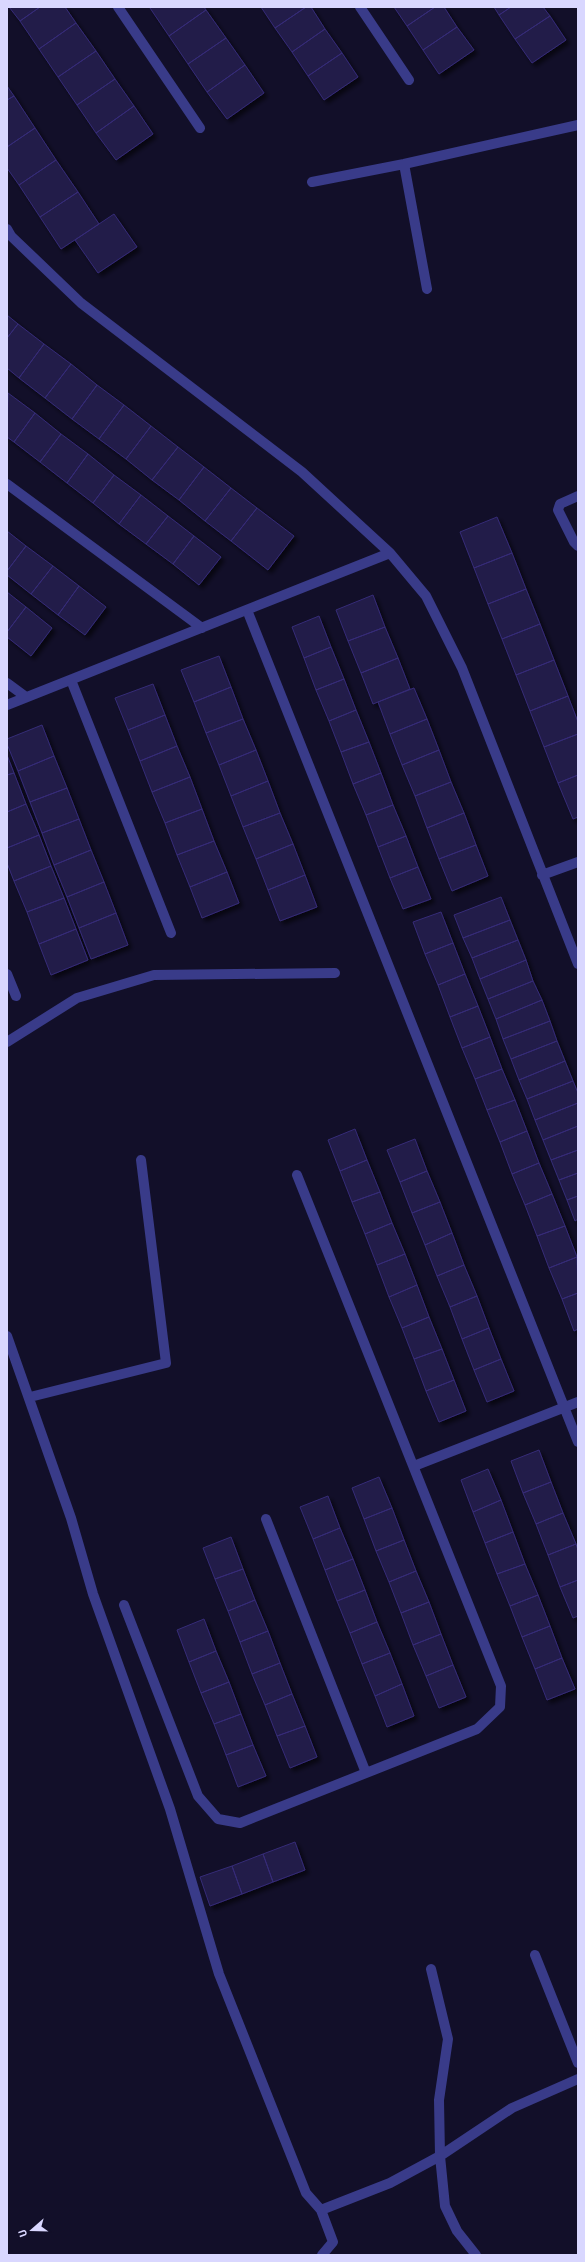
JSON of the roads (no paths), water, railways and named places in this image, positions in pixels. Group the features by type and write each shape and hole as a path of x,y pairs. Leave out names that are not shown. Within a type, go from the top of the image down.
{"street":[{"path":"118,7 200,128"},
{"path":"360,7 409,80"},
{"path":"312,182 404,164 578,125"},
{"path":"404,164 427,290"},
{"path":"7,229 81,303 302,472 390,553 426,596 462,668 542,876 578,964"},
{"path":"7,484 202,628"},
{"path":"578,496 560,504 558,510 574,542 578,546"},
{"path":"7,705 390,553"},
{"path":"247,610 578,1442"},
{"path":"71,680 171,933"},
{"path":"7,683 26,697"},
{"path":"542,876 578,862"},
{"path":"7,1042 77,998 154,975 335,973"},
{"path":"7,974 16,996"},
{"path":"30,1397 166,1363 141,1160"},
{"path":"124,1605 198,1796 218,1819 240,1823 478,1729 500,1707 501,1686 297,1175"},
{"path":"7,1336 30,1397 71,1518 93,1594 170,1809 219,1974 306,2193 321,2210 333,2242 322,2255"},
{"path":"414,1466 578,1402"},
{"path":"266,1519 366,1773"},
{"path":"535,1955 578,2062"},
{"path":"431,1969 448,2039 439,2100 440,2156 444,2206 457,2231 476,2255"},
{"path":"321,2210 390,2183 440,2156 512,2108 578,2079"}]}
